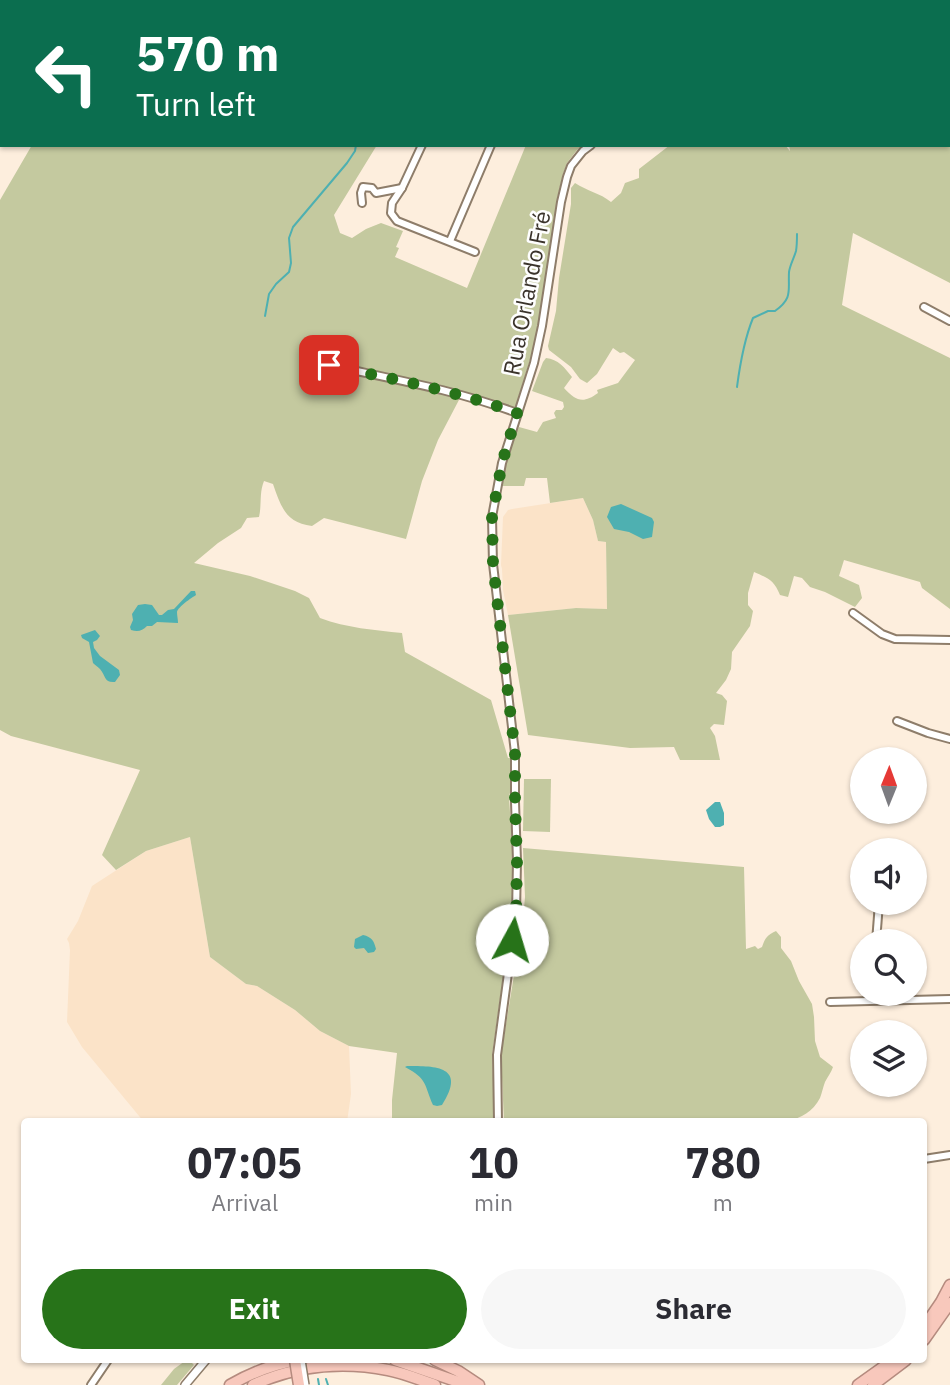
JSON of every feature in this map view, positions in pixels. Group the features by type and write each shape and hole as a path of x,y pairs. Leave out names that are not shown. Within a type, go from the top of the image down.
{"highway":[{"path":"927,1322 950,1285"},
{"path":"927,1336 950,1303"},
{"path":"230,1385 247,1375 284,1363"},
{"path":"298,1363 299,1385"},
{"path":"404,1363 467,1385"},
{"path":"441,1363 479,1385"},
{"path":"858,1385 889,1363"},
{"path":"873,1385 902,1363"},
{"path":"254,1385 275,1375 317,1366 349,1364 390,1370 435,1385"}],"street":[{"path":"421,147 402,188 391,203 391,213 397,221 475,251"},
{"path":"450,241 490,147"},
{"name":"Rua Orlando Fré","path":"498,1118 497,1055 516,914 517,861 515,753 493,564 492,517 502,463 534,363 566,177 571,166 589,147"},
{"path":"362,203 363,187 372,188 376,193 402,188"},
{"path":"924,307 950,321"},
{"path":"329,365 458,394 517,413"},
{"path":"853,613 882,634 895,639 950,640"},
{"path":"897,722 950,739"},
{"path":"927,999 950,999"},
{"path":"830,1002 850,1000"},
{"path":"927,1159 950,1155"},
{"path":"91,1385 105,1363"},
{"path":"185,1385 203,1363"},
{"path":"299,1363 305,1385"}],"shaded area":[{"path":"583,498 593,520 598,541 606,542 607,609 576,608 508,615 501,565 503,517 512,509"},
{"path":"190,837 210,957 246,984 257,986 295,1010 320,1031 349,1046 351,1094 348,1118 141,1118 82,1047 67,1022 70,950 67,939 78,921 92,886 146,851"}],"green space":[{"path":"31,147 376,147 334,215 340,233 352,238 381,223 403,231 395,257 467,288 525,147 581,147 567,163 563,174 539,323 515,408 461,391 310,358 311,365 460,398 438,440 422,481 406,539 324,518 312,526 303,524 290,517 282,507 273,484 264,481 259,517 247,518 241,528 194,563 250,576 295,591 309,598 320,618 371,630 402,633 405,652 491,700 508,758 512,758 509,797 513,858 512,914 492,1055 495,1118 392,1118 397,1053 349,1046 320,1031 295,1010 257,986 246,984 210,957 190,837 146,851 116,870 102,855 140,770 11,736 0,730 0,200"},
{"path":"667,147 787,147 790,151 789,147 950,147 950,283 853,233 842,305 950,358 950,609 922,588 920,582 844,560 839,576 859,585 862,598 855,607 810,587 802,578 794,576 788,597 780,595 770,580 754,572 748,593 748,605 753,611 750,626 732,652 731,669 716,693 727,701 724,725 714,724 710,728 715,736 720,760 680,760 674,747 630,748 528,735 508,615 576,608 607,609 606,542 598,541 593,520 583,498 550,503 547,478 526,478 524,486 502,486 507,455 519,427 537,432 543,422 556,418 556,410 562,410 564,407 563,402 532,391 546,358 558,362 567,370 572,377 564,388 580,400 588,399 598,393 597,390 618,383 635,360 613,348 597,374 587,383 549,350 571,204 571,188 575,183 611,202 621,193 625,183 639,178 639,169"},
{"path":"524,779 551,779 550,832 523,831"},
{"path":"523,848 744,867 746,949 762,947 767,937 776,931 781,937 781,948 791,961 812,1004 815,1041 820,1057 833,1067 814,1107 797,1118 504,1118 501,1055 525,897"},
{"path":"182,1363 194,1365 177,1385 161,1385"}],"water":[{"path":"621,504 652,518 652,537 643,539 614,529 607,517 611,507"},
{"path":"191,591 195,591 196,595 178,610 178,623 157,622 140,631 131,630 132,614 138,605 152,605 159,615 162,615 174,609"},
{"path":"95,630 100,636 93,642 94,648 119,670 120,675 115,682 107,680 93,663 89,642 82,638 81,635"},
{"path":"715,802 720,802 724,813 724,825 720,827 715,827 706,810"},
{"path":"363,935 373,942 376,949 374,952 368,953 364,948 354,947 355,939"},
{"path":"405,1067 437,1068 450,1076 449,1092 442,1105 433,1105 424,1083 418,1075"}],"waterway":[{"path":"265,316 269,294 289,272 289,238 293,227 347,163 356,147"},
{"path":"737,387 753,318 768,311 775,311 787,298 797,234"},
{"path":"318,1379 319,1385"},
{"path":"326,1379 328,1385"}],"route":[{"path":"329,365 458,394 517,413 502,463 492,517 493,564 515,753 517,861 516,914 512,940"}]}
